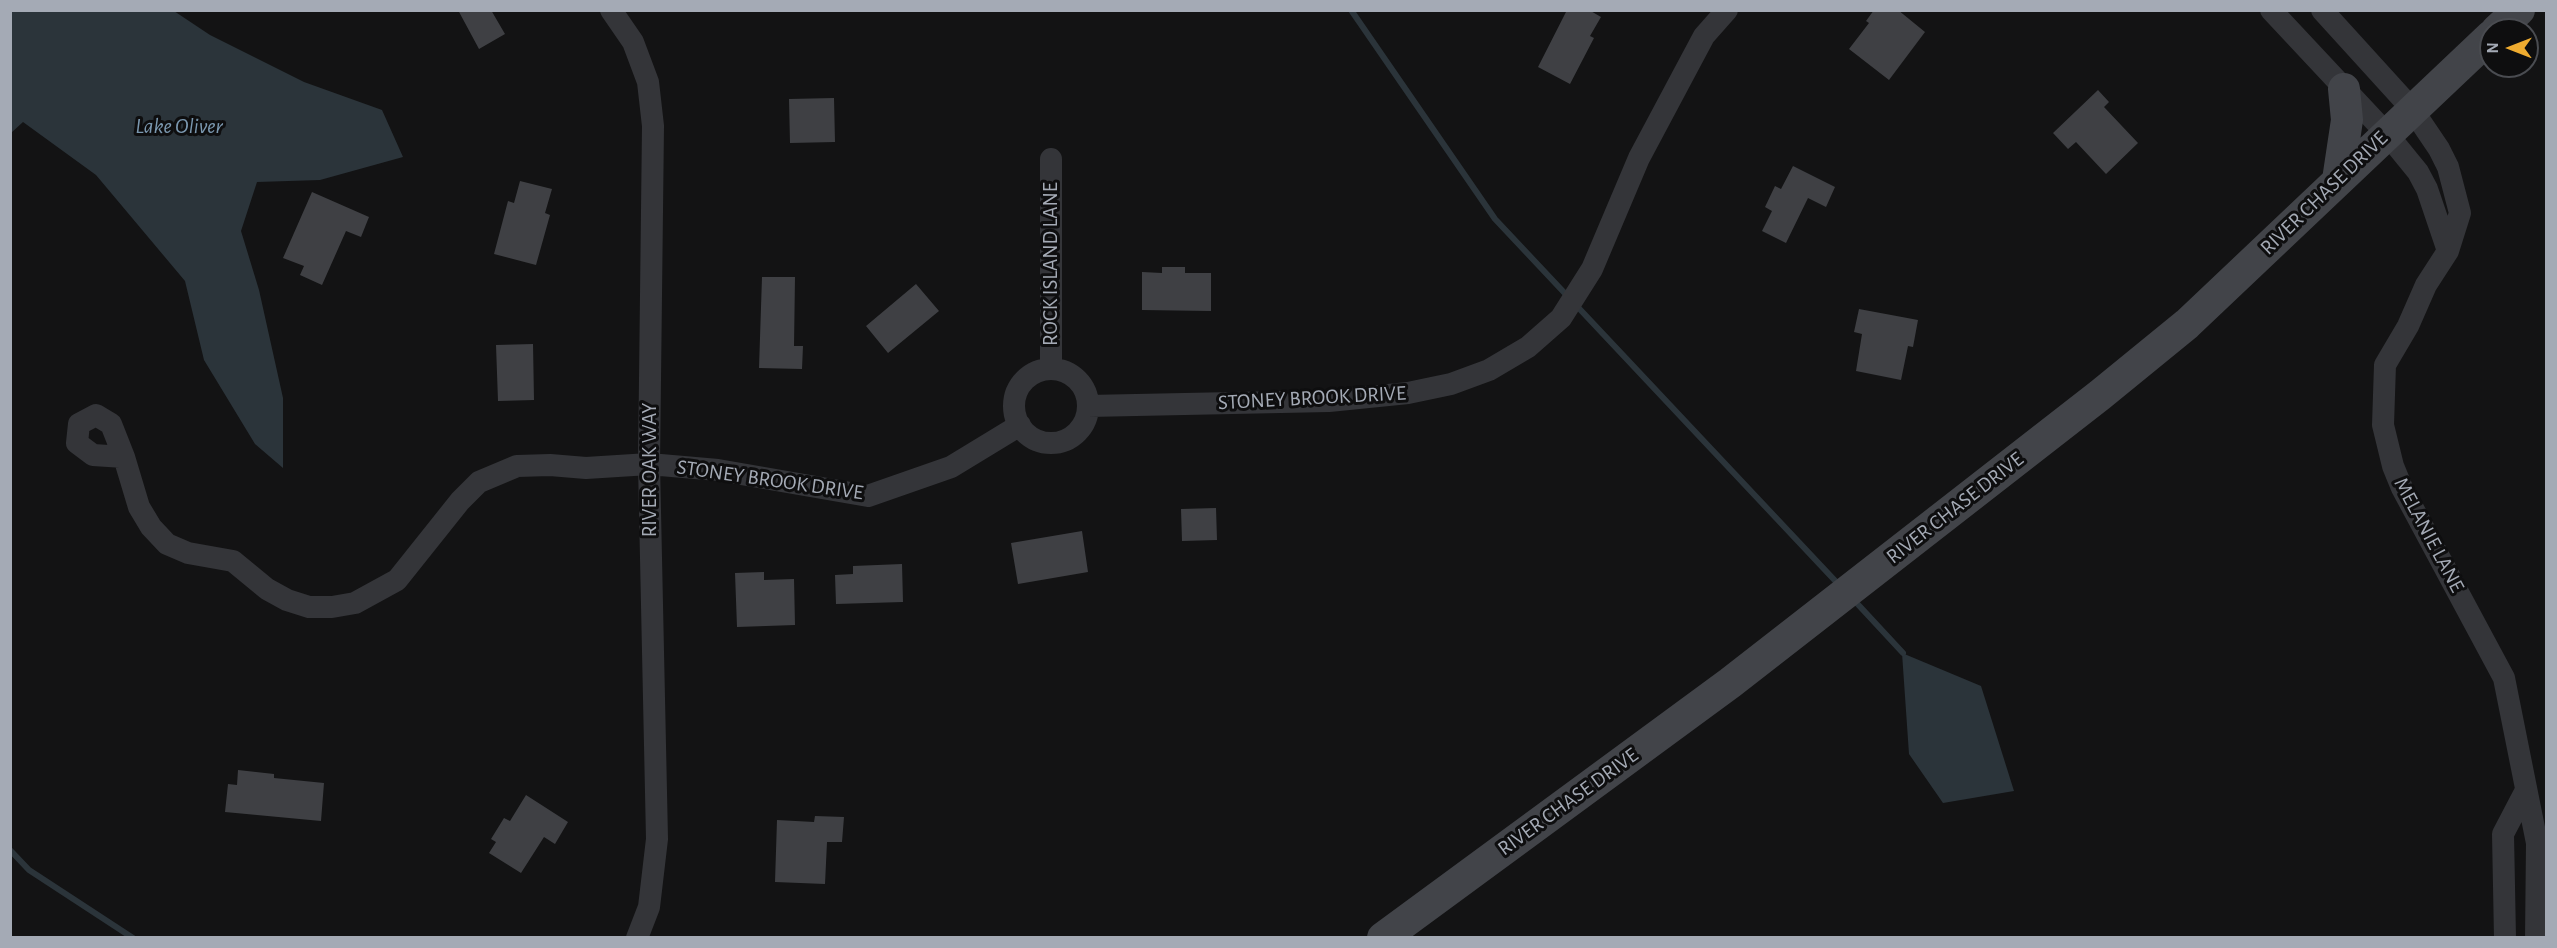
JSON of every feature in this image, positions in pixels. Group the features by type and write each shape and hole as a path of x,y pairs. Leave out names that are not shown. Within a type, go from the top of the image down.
{"street":[{"name":"RIVER OAK WAY","path":"611,10 633,42 648,82 653,126 649,464 657,839 649,907 637,938"},
{"name":"STONEY BROOK DRIVE","path":"1088,406 1329,401 1408,393 1452,384 1489,370 1528,347 1562,318 1592,269 1639,158 1704,36 1727,10"},
{"path":"2271,10 2387,134 2418,172 2427,189 2448,251"},
{"name":"MELANIE LANE","path":"2322,10 2412,109 2448,166 2460,213 2448,251 2426,285 2408,326 2385,365 2383,425 2393,466 2402,488 2504,678 2537,843 2536,938"},
{"name":"RIVER CHASE DRIVE","path":"1383,938 1730,683 2100,395 2187,324 2479,47"},
{"path":"2338,180 2347,120 2344,89"},
{"name":"ROCK ISLAND LANE","path":"1051,159 1051,368"},
{"path":"1051,368 1073,376 1081,384 1088,406 1086,418 1080,429 1061,442 1037,440 1020,425 1015,415 1016,393 1030,375 1051,368"},
{"name":"STONEY BROOK DRIVE","path":"124,457 139,507 151,527 167,544 188,552 233,561 267,589 287,600 309,607 332,607 355,603 397,580 460,501 479,483 517,466 586,468 649,464 718,470 868,496 951,467 1020,425"},
{"path":"2505,938 2503,834 2526,790"}],"water":[{"name":"Lake Oliver","path":"11,10 174,11 210,35 304,82 382,110 403,157 320,180 257,182 241,231 259,290 283,398 283,468 255,444 204,360 185,281 96,175 23,122 11,133"},
{"path":"1902,653 1981,686 2014,791 1943,803 1909,754"}],"building":[{"path":"458,10 491,10 505,34 479,49"},
{"path":"1567,10 1589,10 1601,17 1590,36 1594,38 1570,84 1538,67"},
{"path":"1874,10 1898,10 1925,32 1889,80 1849,49 1869,23 1866,21"},
{"path":"2098,90 2109,102 2104,107 2138,143 2106,174 2076,142 2068,149 2053,133"},
{"path":"834,98 835,142 790,143 789,99"},
{"path":"1793,166 1835,187 1826,207 1808,198 1786,243 1762,231 1772,211 1765,207 1775,186 1781,189"},
{"path":"520,181 552,189 545,213 550,215 536,265 494,254 508,201 514,203"},
{"path":"312,192 369,217 361,237 346,231 322,285 300,275 304,266 283,258"},
{"path":"1162,267 1185,267 1185,273 1211,273 1211,311 1142,310 1142,272 1162,273"},
{"path":"762,277 795,277 794,346 803,346 802,369 759,368"},
{"path":"916,284 939,311 888,353 866,326"},
{"path":"1859,309 1918,320 1913,347 1908,346 1901,380 1856,371 1862,334 1854,332"},
{"path":"533,344 534,400 498,401 496,345"},
{"path":"1216,508 1217,540 1182,541 1181,509"},
{"path":"1082,531 1088,572 1018,584 1011,543"},
{"path":"902,564 903,602 836,604 835,575 853,574 853,566"},
{"path":"764,572 764,580 794,579 795,625 737,627 735,573"},
{"path":"238,770 274,774 274,778 324,783 321,821 225,812 228,784 237,785"},
{"path":"526,795 568,822 555,844 544,837 521,873 489,853 496,842 491,839 504,818 510,821"},
{"path":"815,816 844,817 842,842 827,842 825,884 775,882 777,820 814,822"}],"waterway":[{"path":"1351,10 1495,219 1841,587"},
{"path":"1852,598 1903,653"},
{"path":"10,850 29,870 133,938"}]}
